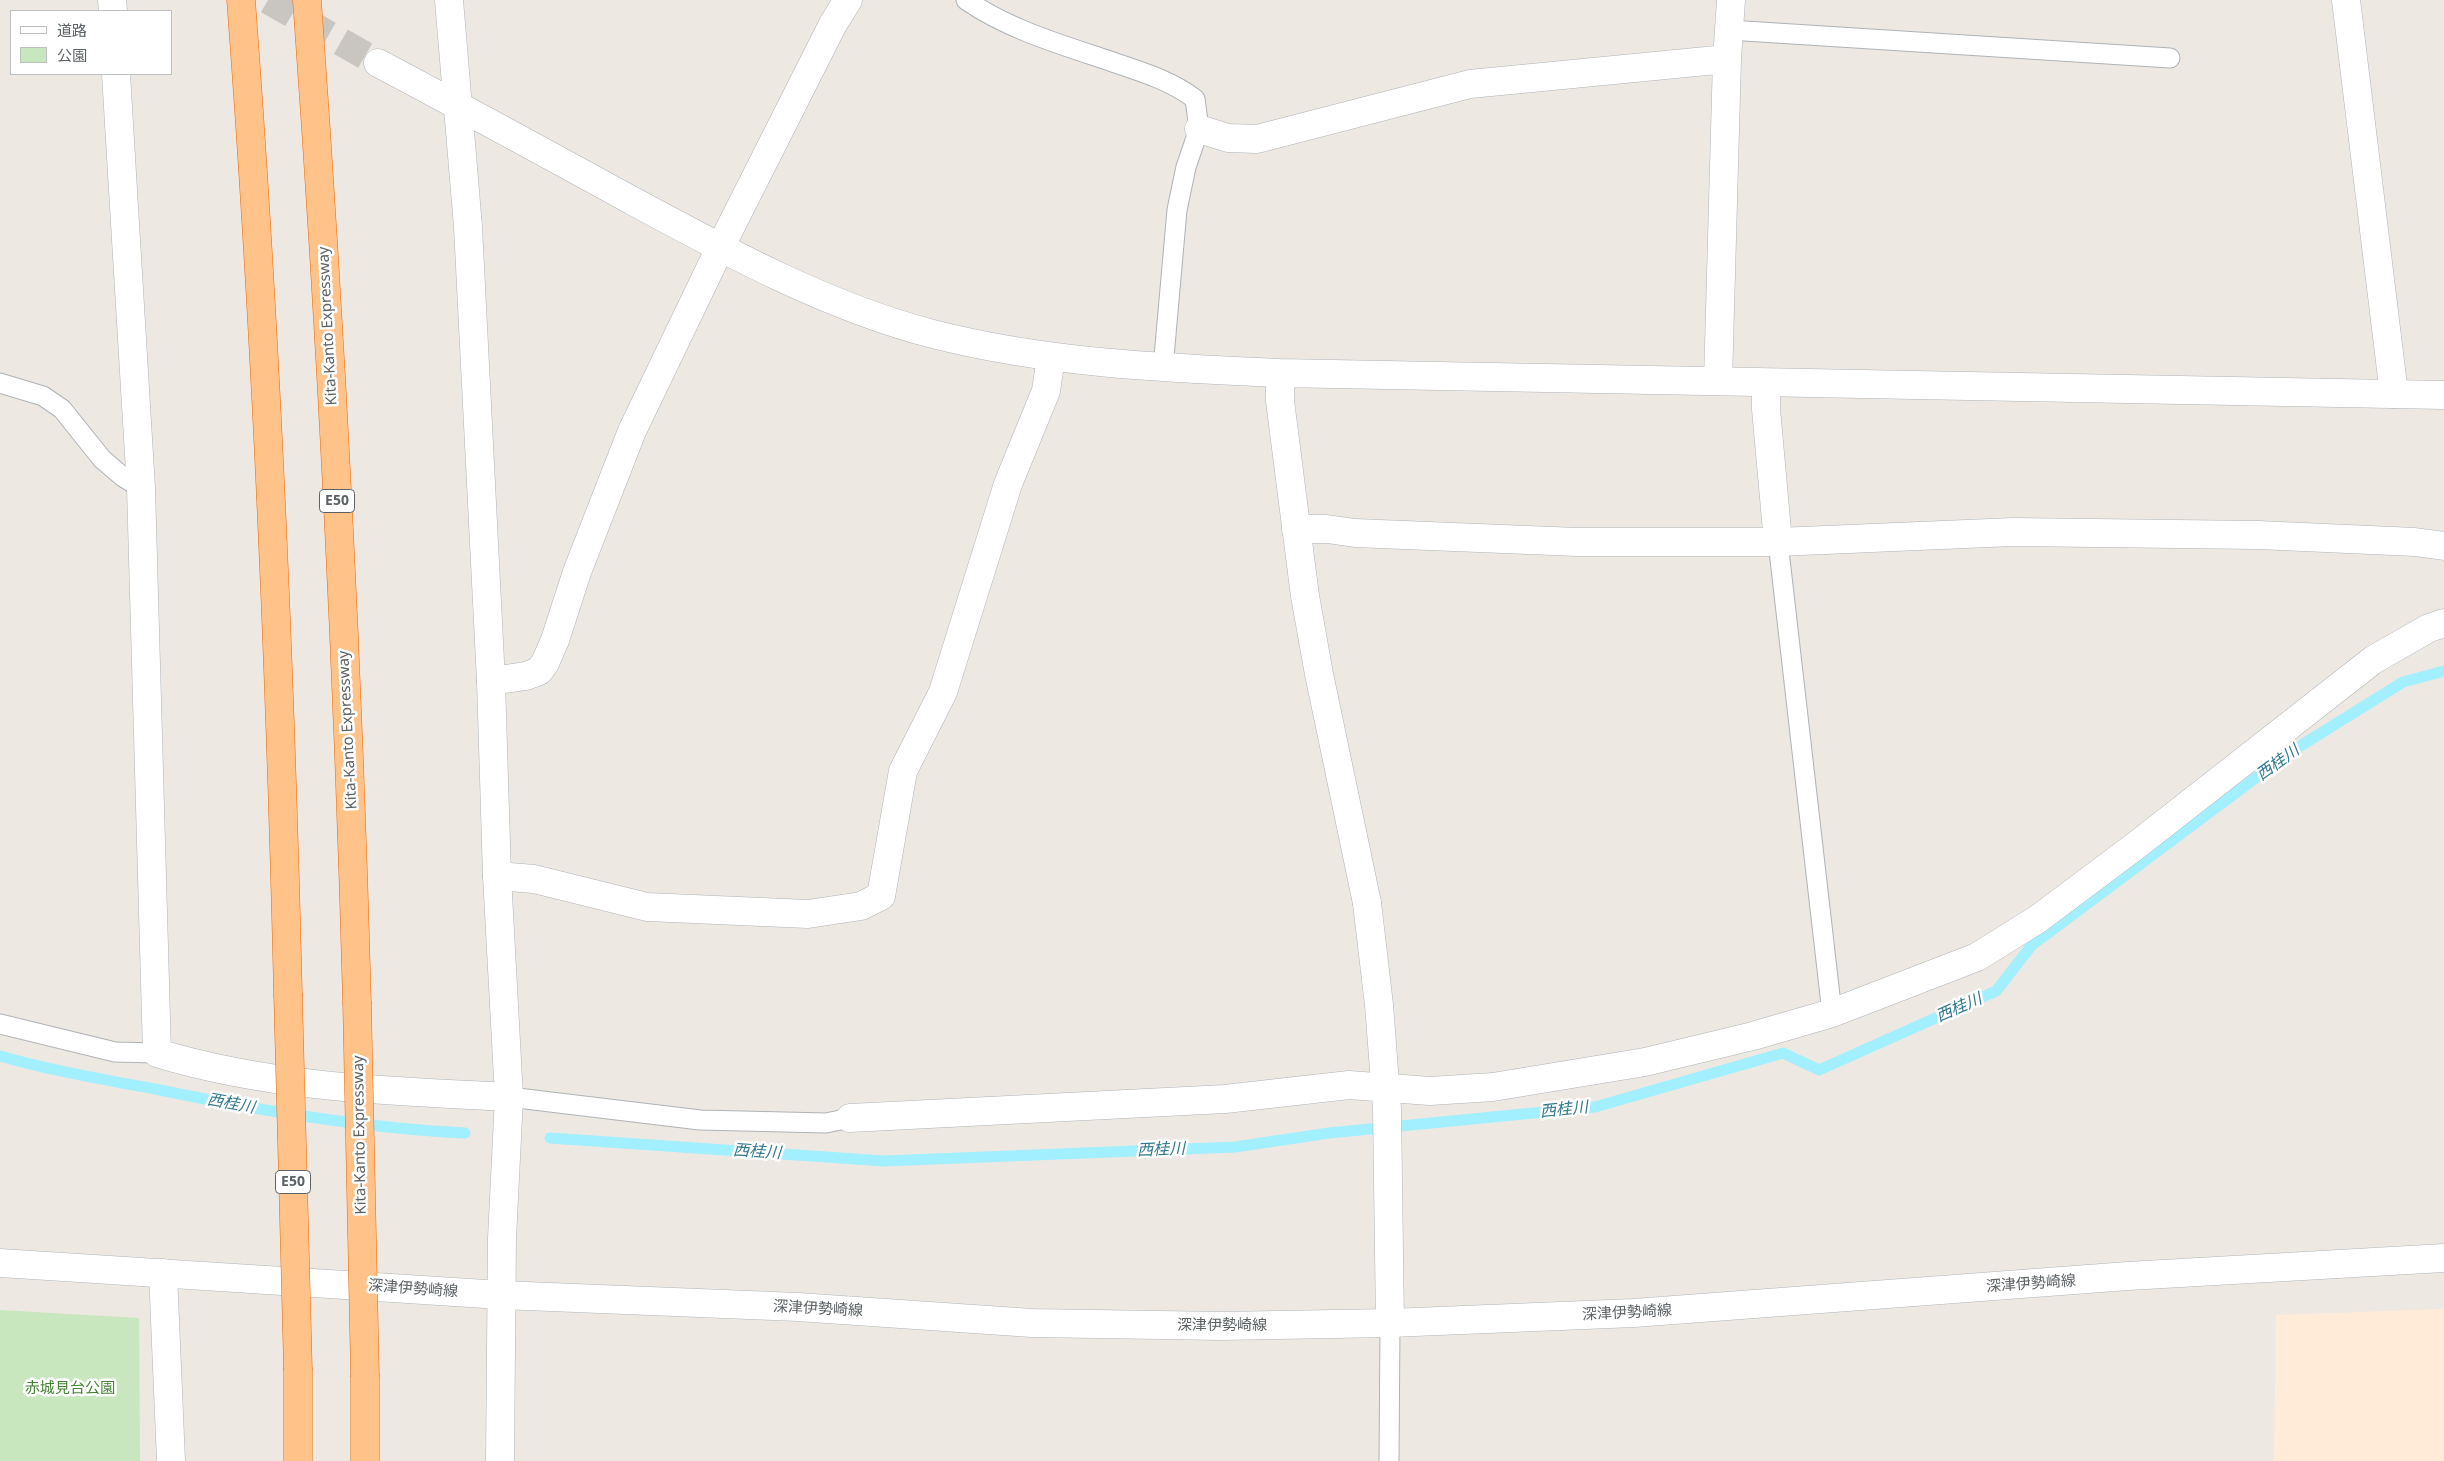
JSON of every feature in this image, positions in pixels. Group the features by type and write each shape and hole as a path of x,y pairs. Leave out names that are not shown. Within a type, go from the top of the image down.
{"highway":[{"name":"E50","path":"241,0 267,409 284,816 298,1370 298,1461"},
{"name":"Kita-Kanto Expressway","path":"307,0 333,410 352,820 365,1377 365,1461"}],"street":[{"path":"449,0 468,227 491,681 497,876 508,1097 501,1294 500,1461"},
{"path":"491,681 526,676 539,671 545,663 555,640 577,572 632,431 720,248 833,24 848,0"},
{"path":"1718,381 1727,59 1731,0"},
{"path":"2346,0 2394,394"},
{"path":"1199,128 1228,138 1257,139 1470,84 1727,59"},
{"path":"378,63 720,248 831,300 880,318 940,336 1051,357 1163,368 1280,373 1718,381 1766,384 2444,394"},
{"path":"116,75 142,488 157,1053 238,1074 323,1087 508,1097"},
{"path":"497,876 534,879 647,907 808,914 861,906 881,896 903,771 943,692 1008,484 1046,391 1051,357"},
{"path":"1280,373 1280,401 1296,529 1319,674 1366,903 1379,1005 1388,1155 1390,1323"},
{"path":"1766,384 1766,409 1778,542"},
{"path":"1296,529 1577,542 1778,542 2013,532 2258,536 2415,542 2444,546"},
{"path":"850,1118 1226,1099 1349,1086 1385,1098 1430,1091 1493,1087 1582,1074 1645,1062 1753,1036 1832,1013 1977,957 2030,924 2138,844 2373,660 2429,628 2444,623"},
{"name":"深津伊勢崎線","path":"0,1263 501,1294 798,1307 1085,1325 1222,1326 1390,1323 1634,1313 2128,1276 2444,1258"},
{"path":"163,1273 171,1461"}],"lane":[{"path":"966,0 1026,32 1155,76 1181,88 1195,99 1199,128 1186,167 1177,210 1163,368"},
{"path":"1729,30 2170,58"},
{"path":"0,383 43,396 62,409 102,459 123,477 142,488"},
{"path":"1778,542 1832,1013"},
{"path":"0,1024 115,1052 157,1053"},
{"path":"508,1097 700,1120 826,1123 850,1118"},
{"path":"1390,1323 1390,1461"}],"shaded area":[{"path":"2444,1309 2444,1461 2274,1461 2276,1315"}],"green space":[{"name":"赤城見台公園","path":"0,1310 139,1318 140,1461 0,1461"}],"waterway":[{"name":"西桂川","path":"550,1138 884,1161 1235,1147 1329,1133 1595,1107 1783,1053 1819,1070 1996,991 2032,945 2289,753 2403,682 2444,671"},
{"name":"西桂川","path":"0,1056 80,1075 274,1112 350,1123 465,1133"}],"tunnel":[{"path":"268,0 378,63"}]}
